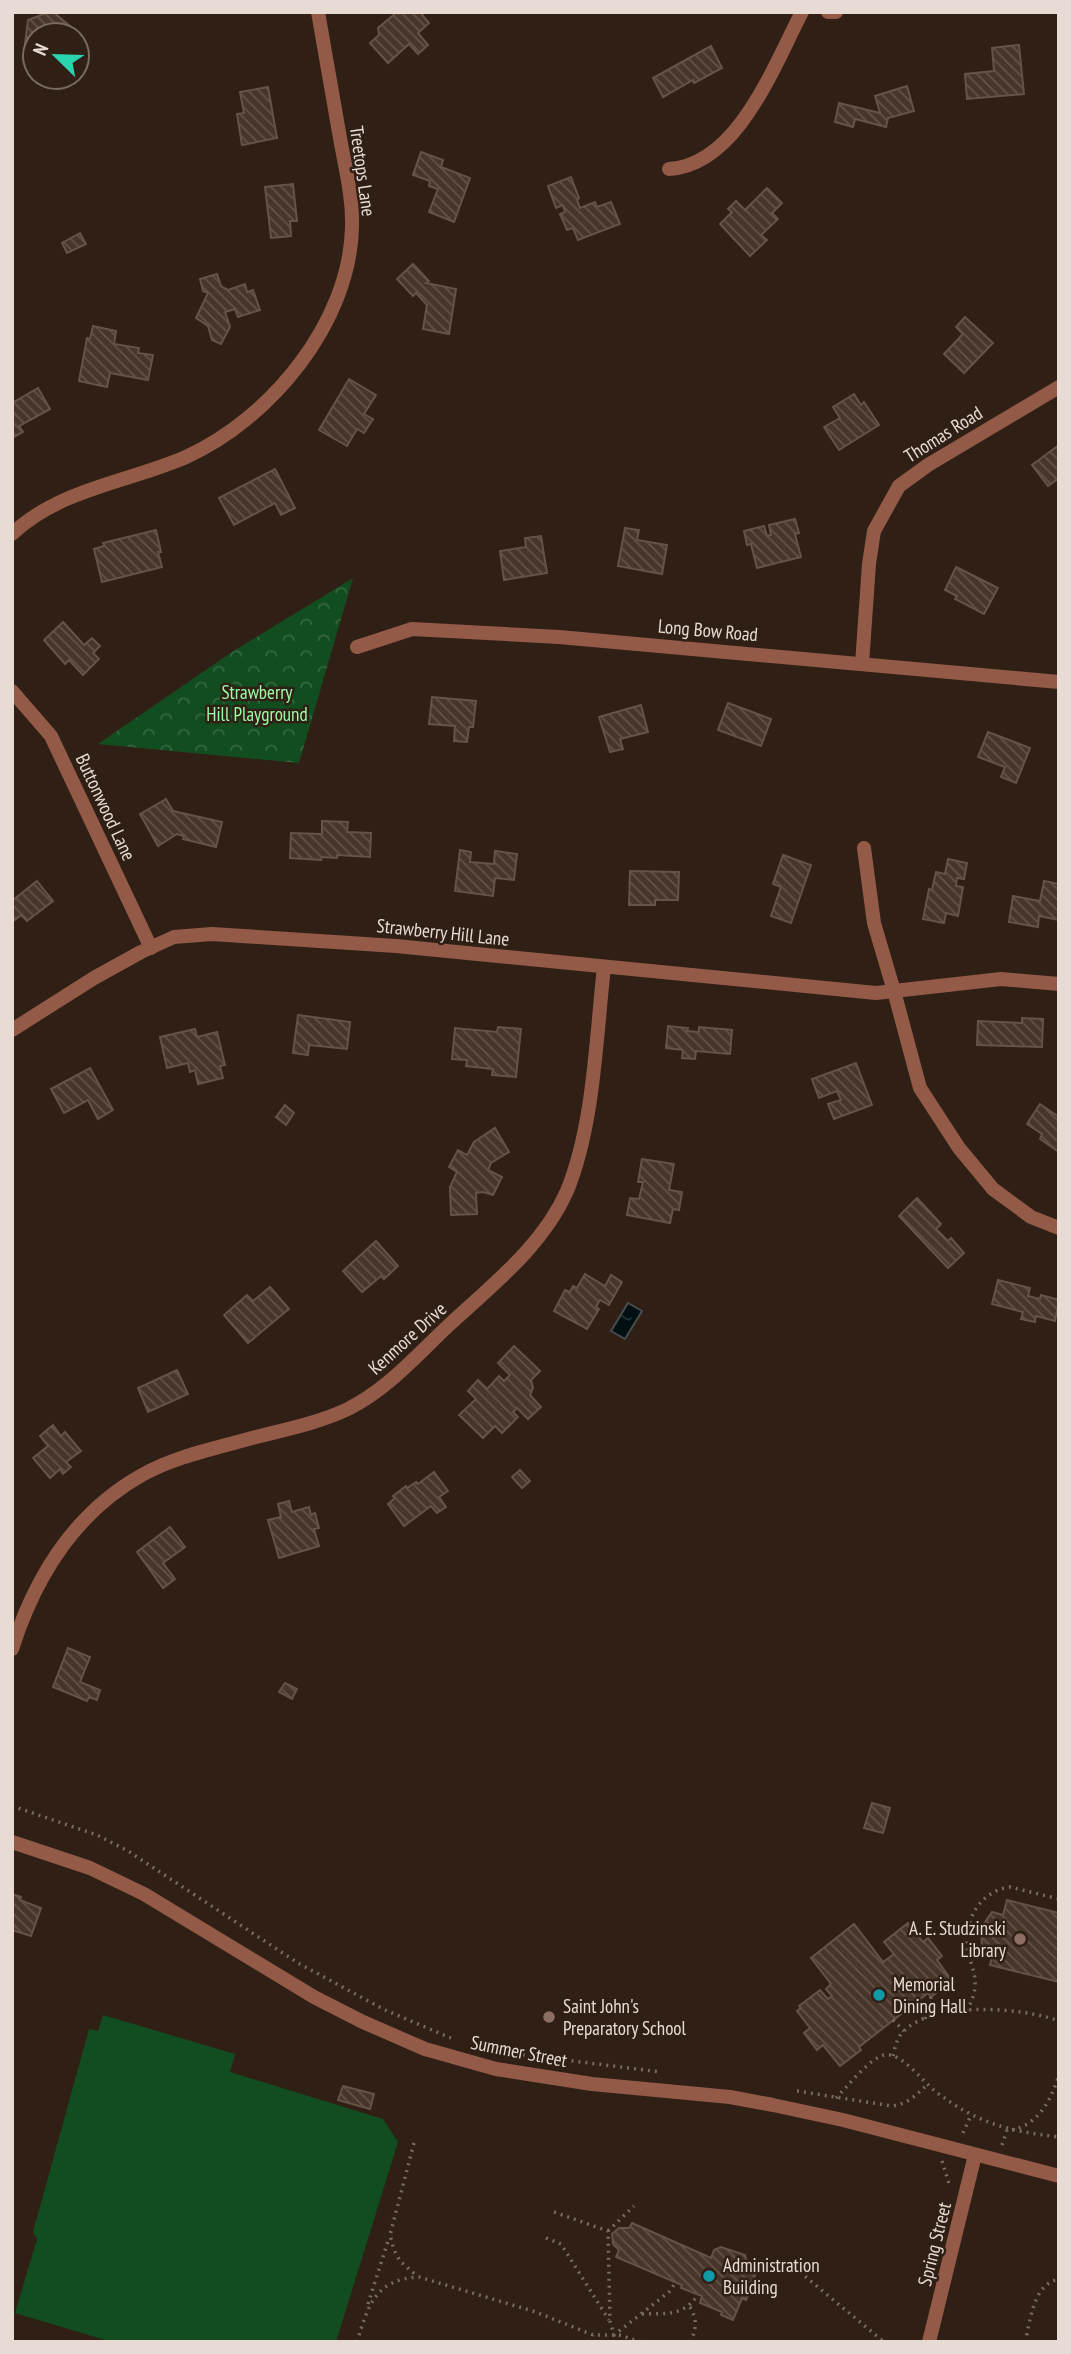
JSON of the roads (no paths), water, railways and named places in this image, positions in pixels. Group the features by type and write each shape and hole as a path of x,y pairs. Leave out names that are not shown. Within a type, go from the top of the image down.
{"street":[{"name":"Treetops Lane","path":"12,534 52,506 184,458 204,448 244,420 282,386 323,326 344,278 352,228 347,175 318,12"},
{"path":"669,169 681,168 705,158 733,134 760,93 802,12"},
{"path":"828,12 836,12"},
{"name":"Thomas Road","path":"862,664 874,531 899,486 928,465 1059,387"},
{"name":"Long Bow Road","path":"356,647 412,629 559,637 1059,682"},
{"name":"Buttonwood Lane","path":"12,691 51,736 151,948"},
{"path":"864,848 874,923 920,1088 959,1148 993,1189 1031,1217 1059,1228"},
{"name":"Strawberry Hill Lane","path":"12,1030 94,978 151,948 174,937 212,934 396,946 876,993 1001,979 1059,984"},
{"name":"Kenmore Drive","path":"12,1649 36,1586 63,1544 84,1520 112,1496 142,1475 190,1455 314,1423 357,1403 397,1376 535,1241 558,1208 580,1154 591,1086 604,967"},
{"name":"Summer Street","path":"12,1842 90,1868 144,1894 314,1997 425,2049 496,2069 578,2082 730,2097 773,2105 843,2120 1059,2176"},
{"name":"Spring Street","path":"929,2342 975,2155"}],"water":[{"path":"628,1303 642,1311 625,1339 611,1331"}],"place":[{"name":"A. E. Studzinski Library","path":"1020,1939"},
{"name":"Memorial Dining Hall","path":"879,1995"},
{"name":"Saint John's Preparatory School","path":"549,2017"},
{"name":"Administration Building","path":"709,2276"}],"park label":[{"name":"Strawberry Hill Playground","path":"257,703"}]}
